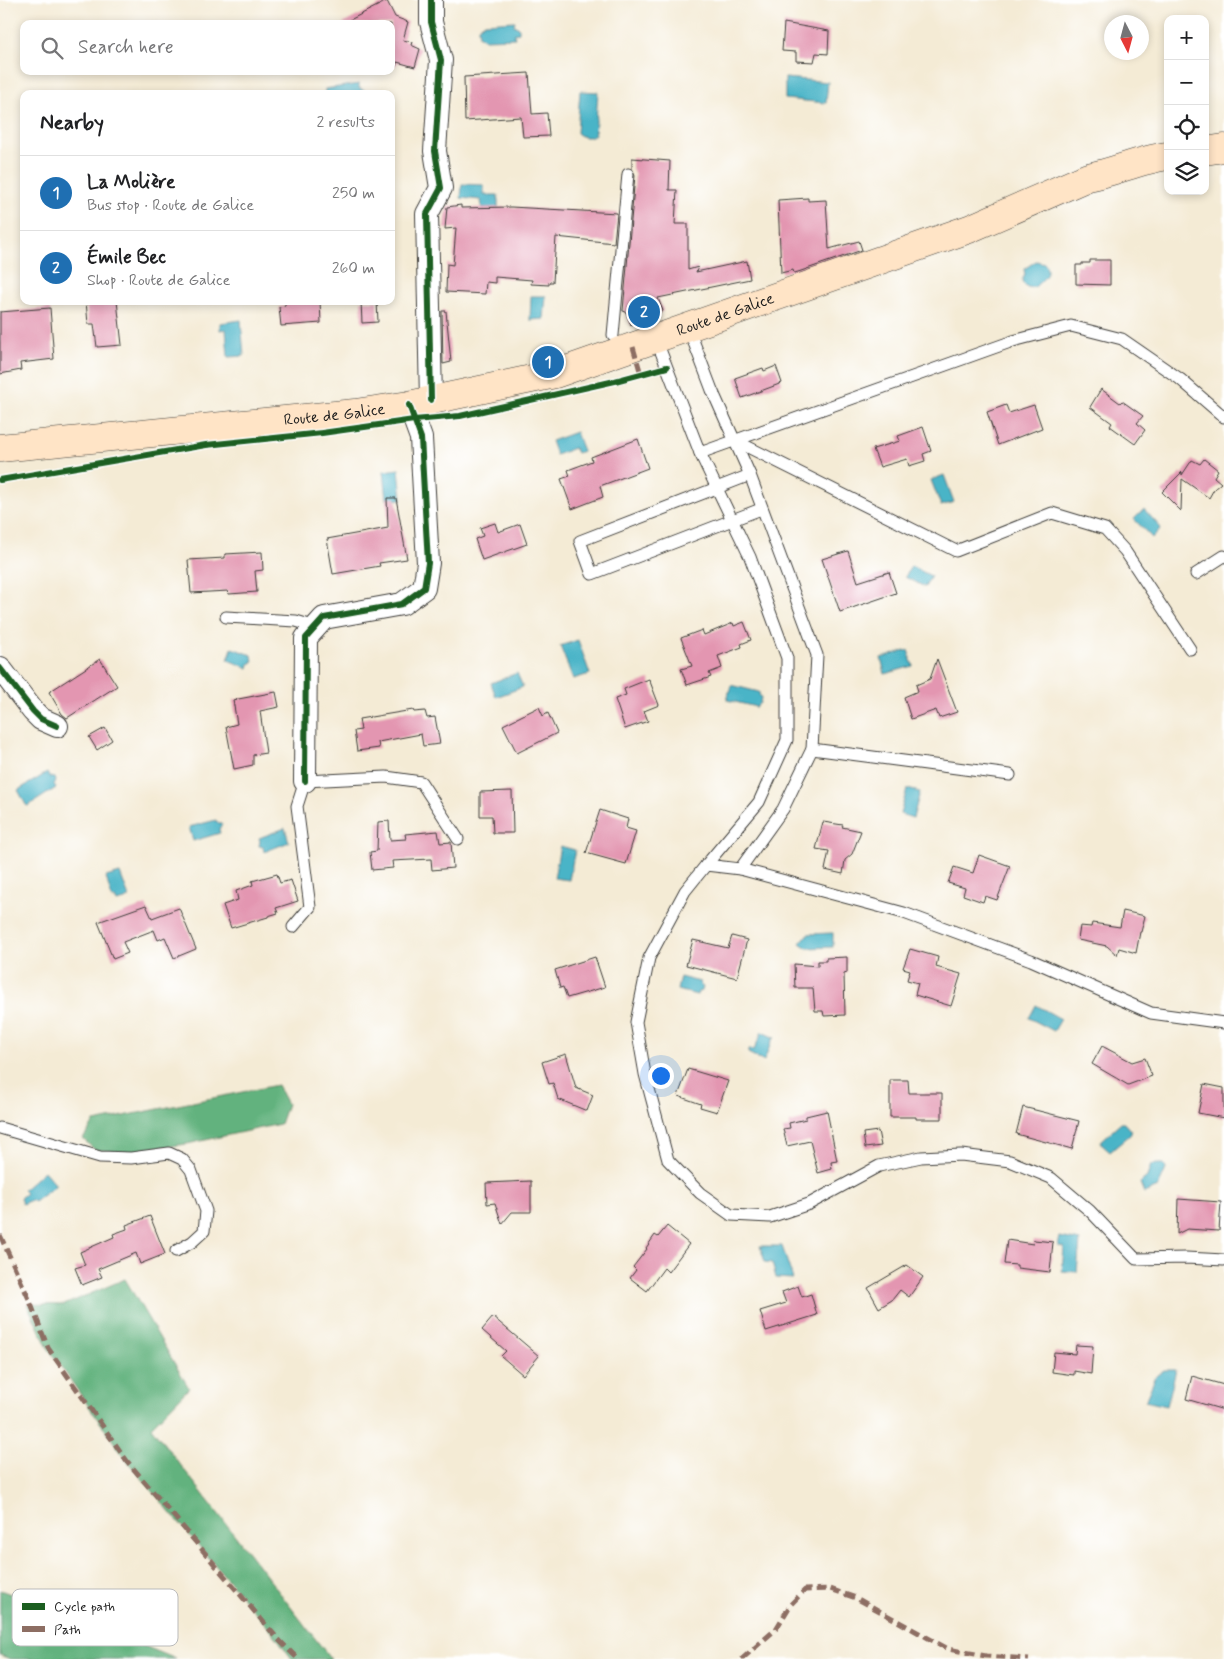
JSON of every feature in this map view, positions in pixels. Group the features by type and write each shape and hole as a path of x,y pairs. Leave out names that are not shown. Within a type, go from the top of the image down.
{"main road":[{"path":"1209,150 1224,148"},
{"name":"Route de Galice","path":"0,448 355,413 420,403 555,374 768,301 969,229 1088,177 1164,156"}],"street":[{"path":"305,781 306,638 324,618 402,604 424,588 428,563 420,403 427,214 441,188 435,151 442,60 431,22 431,0"},
{"path":"0,668 33,711 41,719 57,726"}],"lane":[{"path":"613,335 628,174"},
{"path":"700,453 1013,341 1071,326 1122,339 1180,379 1224,417"},
{"path":"688,327 712,390 750,475 817,655 812,749 783,809 740,869"},
{"path":"656,339 700,453 750,557 787,658 787,740 759,802 685,891 649,958 636,1022 646,1074 668,1160 700,1193 731,1215 770,1217 809,1204 879,1166 920,1157 961,1155 1010,1161 1051,1178 1090,1210 1136,1259 1186,1258 1224,1260"},
{"path":"736,441 956,551 1052,513 1105,529 1125,551 1190,649"},
{"path":"750,475 580,541 592,574 761,508"},
{"path":"1196,574 1224,556"},
{"path":"226,617 296,621 316,627"},
{"path":"812,749 1010,775"},
{"path":"293,927 310,907 297,806 305,781 386,777 421,782 458,839"},
{"path":"706,865 740,869 904,913 1031,960 1151,1012 1224,1023"},
{"path":"0,1128 100,1157 131,1158 169,1153 182,1159 191,1170 206,1211 204,1231 192,1242 176,1251"}],"green space":[{"path":"277,1085 287,1104 280,1124 187,1144 126,1152 95,1150 83,1139 94,1122"},
{"path":"125,1279 189,1388 151,1427 331,1659 292,1659 277,1638 127,1461 48,1348 27,1304 64,1305"},
{"path":"0,1590 12,1594 12,1646 144,1646 176,1659 10,1659 0,1655"}],"water":[{"path":"515,21 514,25 519,28 519,32 514,34 515,38 484,39 479,36 478,28 485,23"},
{"path":"785,78 828,82 826,103 785,99"},
{"path":"359,84 359,88 363,90 325,90"},
{"path":"580,91 598,92 595,135 590,137 583,137 577,133"},
{"path":"462,184 484,185 484,195 498,195 498,208 482,208 481,200 461,198"},
{"path":"1036,261 1045,263 1047,271 1043,279 1033,288 1025,285 1022,280 1025,275 1024,269"},
{"path":"531,296 546,296 544,319 530,320"},
{"path":"241,320 244,356 228,357 226,329 220,330 220,323"},
{"path":"576,432 583,451 577,453 574,448 556,455 551,441"},
{"path":"399,469 402,499 387,500 384,471"},
{"path":"944,475 954,502 941,506 931,480"},
{"path":"1144,509 1161,528 1152,538 1134,519"},
{"path":"911,566 931,576 925,587 905,577"},
{"path":"578,640 590,674 573,679 560,646"},
{"path":"232,648 252,655 253,662 249,664 248,668 228,660"},
{"path":"908,650 913,666 885,674 881,658"},
{"path":"517,673 523,687 496,697 491,683"},
{"path":"731,685 759,692 760,703 756,707 727,700"},
{"path":"47,773 49,777 54,778 56,788 28,806 26,805 18,790"},
{"path":"907,789 920,792 913,818 900,814"},
{"path":"216,820 216,822 222,824 219,829 220,833 193,841 189,827"},
{"path":"285,828 289,842 264,852 263,847 259,846 259,838"},
{"path":"560,846 575,850 569,880 554,878"},
{"path":"120,873 129,897 117,902 115,898 112,899 106,877"},
{"path":"833,933 833,947 807,948 800,943 808,934"},
{"path":"680,977 700,982 700,985 703,987 702,991 698,992 697,995 677,990"},
{"path":"1036,1005 1061,1019 1054,1031 1029,1018"},
{"path":"762,1032 775,1038 773,1038 764,1061 748,1053 750,1049 754,1050"},
{"path":"1121,1123 1124,1123 1131,1131 1131,1134 1110,1152 1101,1144 1101,1141"},
{"path":"1164,1164 1166,1169 1158,1187 1144,1193 1140,1183 1147,1177 1151,1165"},
{"path":"44,1171 56,1185 34,1202 31,1200 22,1204 20,1198 26,1193 23,1190"},
{"path":"1060,1237 1080,1241 1077,1272 1062,1271 1064,1247 1058,1246"},
{"path":"760,1246 782,1246 793,1279 776,1278 772,1263 765,1262"},
{"path":"1164,1370 1176,1370 1167,1406 1145,1401 1156,1376"}],"building":[{"path":"387,1 395,17 408,22 403,40 412,42 411,45 420,49 415,67 397,62 395,66 395,20 350,20"},
{"path":"784,23 829,31 828,54 816,53 814,62 796,61 796,52 782,51"},
{"path":"529,73 532,114 547,113 549,136 523,137 521,117 465,121 464,77"},
{"path":"632,158 670,161 669,190 677,190 675,224 688,224 688,270 698,267 696,272 747,261 750,279 658,298 663,311 631,325 626,312 623,311 635,175 632,168"},
{"path":"808,198 808,201 826,200 829,249 859,241 862,250 798,272 794,273 793,270 781,273 778,200"},
{"path":"461,205 461,208 511,207 617,213 614,243 556,237 553,282 549,282 549,285 531,284 532,280 495,277 495,283 486,282 485,294 446,292 447,264 453,265 456,228 445,229 447,207"},
{"path":"1090,260 1110,260 1110,285 1076,284 1076,265 1090,263"},
{"path":"86,305 117,305 122,345 97,347 94,324 88,324"},
{"path":"320,305 321,323 281,326 279,307"},
{"path":"361,305 377,305 378,322 362,323"},
{"path":"50,308 54,359 20,363 21,370 0,374 0,312"},
{"path":"442,311 446,311 451,362 443,364"},
{"path":"776,366 782,383 742,398 735,378 763,368 764,371"},
{"path":"1101,389 1120,403 1122,401 1143,416 1137,423 1145,430 1135,444 1110,426 1112,423 1090,407"},
{"path":"1006,405 1009,413 1034,405 1042,428 998,445 987,412"},
{"path":"923,427 931,451 923,454 925,461 909,466 907,459 880,467 873,449 900,441 898,436"},
{"path":"638,439 648,468 600,486 603,497 572,509 561,479 570,476 568,470 592,461 591,457"},
{"path":"1204,459 1218,470 1214,477 1221,483 1214,489 1209,498 1182,479 1181,511 1162,492 1182,472 1182,475 1192,460 1200,464"},
{"path":"387,498 396,498 407,559 379,563 380,566 333,574 327,539 388,528"},
{"path":"495,523 498,532 520,524 527,544 482,560 475,539 483,536 480,528"},
{"path":"848,551 858,582 889,572 896,593 840,612 822,559"},
{"path":"262,552 263,570 255,571 257,592 229,594 228,591 191,593 188,560 225,558 225,554"},
{"path":"744,622 751,640 741,644 742,647 718,656 722,668 709,673 711,677 687,685 681,669 692,666 681,638 702,630 704,635 733,623 734,626"},
{"path":"100,659 117,686 67,718 62,714 49,692"},
{"path":"937,659 957,712 939,718 936,710 911,719 904,697 918,691 916,685 930,679"},
{"path":"649,679 659,705 644,711 648,721 625,729 615,699 626,695 624,689"},
{"path":"276,692 279,707 260,711 266,753 253,755 253,765 234,769 226,727 237,724 233,700"},
{"path":"539,707 543,716 548,713 557,733 517,753 503,725"},
{"path":"413,710 414,712 425,711 427,718 435,717 440,744 423,746 421,734 378,742 379,748 357,751 354,731 361,730 359,719"},
{"path":"105,728 112,740 97,750 89,737"},
{"path":"512,791 513,833 493,833 492,816 480,816 480,792"},
{"path":"600,810 628,819 626,828 636,831 626,864 586,853"},
{"path":"389,821 390,840 406,839 405,834 438,831 440,843 451,842 453,868 432,870 431,859 392,861 393,868 372,870 370,852 377,851 378,822"},
{"path":"823,822 843,825 842,827 861,831 852,854 845,860 843,874 825,870 829,851 816,849"},
{"path":"979,855 1010,866 997,900 985,896 983,902 963,895 965,888 948,883 954,867 973,873"},
{"path":"277,874 280,883 291,880 298,901 276,908 278,913 231,928 223,905 238,900 236,891 253,885 252,881"},
{"path":"146,905 152,918 179,908 196,949 174,958 165,937 158,940 154,930 123,942 128,953 113,959 98,922"},
{"path":"1123,911 1145,916 1136,953 1119,948 1117,955 1107,946 1078,940 1080,926 1091,927 1092,923 1120,927"},
{"path":"732,936 747,940 737,978 686,965 693,940 728,948"},
{"path":"910,949 938,957 936,967 961,974 951,1006 915,995 918,983 907,980 910,970 903,968"},
{"path":"595,957 605,987 567,998 563,987 560,988 555,970"},
{"path":"847,957 847,973 844,974 845,1015 824,1016 823,1011 815,1011 813,988 795,988 794,964 818,966 818,961 826,961 826,958"},
{"path":"1102,1046 1132,1062 1145,1058 1152,1076 1128,1085 1092,1064"},
{"path":"566,1054 576,1088 593,1095 587,1111 558,1099 553,1083 549,1084 542,1062"},
{"path":"688,1069 728,1081 717,1112 700,1107 701,1104 678,1096"},
{"path":"890,1080 908,1080 909,1093 942,1093 942,1119 890,1117"},
{"path":"1204,1084 1224,1088 1224,1118 1198,1113"},
{"path":"1023,1107 1079,1121 1072,1149 1016,1134"},
{"path":"827,1111 837,1161 831,1162 832,1169 818,1173 810,1141 787,1146 783,1129 790,1128 789,1123 806,1119 806,1116"},
{"path":"878,1131 881,1146 865,1148 863,1133"},
{"path":"531,1181 531,1212 512,1212 502,1224 495,1203 487,1204 486,1183"},
{"path":"1178,1199 1221,1202 1219,1231 1187,1229 1177,1234"},
{"path":"150,1216 165,1254 140,1264 136,1253 98,1269 102,1277 82,1285 75,1268 85,1265 80,1252 114,1237 113,1234 127,1229 126,1225"},
{"path":"667,1226 689,1244 668,1272 664,1268 647,1291 630,1278 636,1270 633,1267 655,1235 658,1237"},
{"path":"1007,1240 1033,1244 1034,1240 1053,1242 1050,1272 1017,1268 1017,1265 1004,1264"},
{"path":"907,1265 923,1277 909,1297 900,1290 892,1300 879,1308 868,1288"},
{"path":"798,1286 802,1297 811,1294 817,1315 766,1331 760,1311 786,1303 782,1292"},
{"path":"493,1317 539,1356 523,1375 501,1356 506,1351 482,1330"},
{"path":"1076,1345 1093,1346 1091,1374 1074,1371 1074,1375 1052,1372 1054,1352 1075,1354"},
{"path":"1192,1376 1224,1385 1224,1410 1186,1399"}],"marked path":[{"path":"633,347 641,374"},
{"path":"0,1235 29,1299 48,1348 127,1461 277,1638 298,1659"},
{"path":"742,1659 776,1629 791,1604 805,1590 830,1589 856,1598 948,1649 986,1656 1029,1659"}],"cycle path":[{"path":"431,0 431,22 441,60 435,151 441,188 427,214 431,400"},
{"path":"0,480 206,445 460,416 615,381 667,367"},
{"path":"305,781 306,638 324,618 402,604 424,588 428,563 421,438 409,405"},
{"path":"0,668 33,711 41,719 57,726"}],"place":[{"name":"Émile Bec","path":"644,312"},
{"name":"La Molière","path":"548,362"}]}
